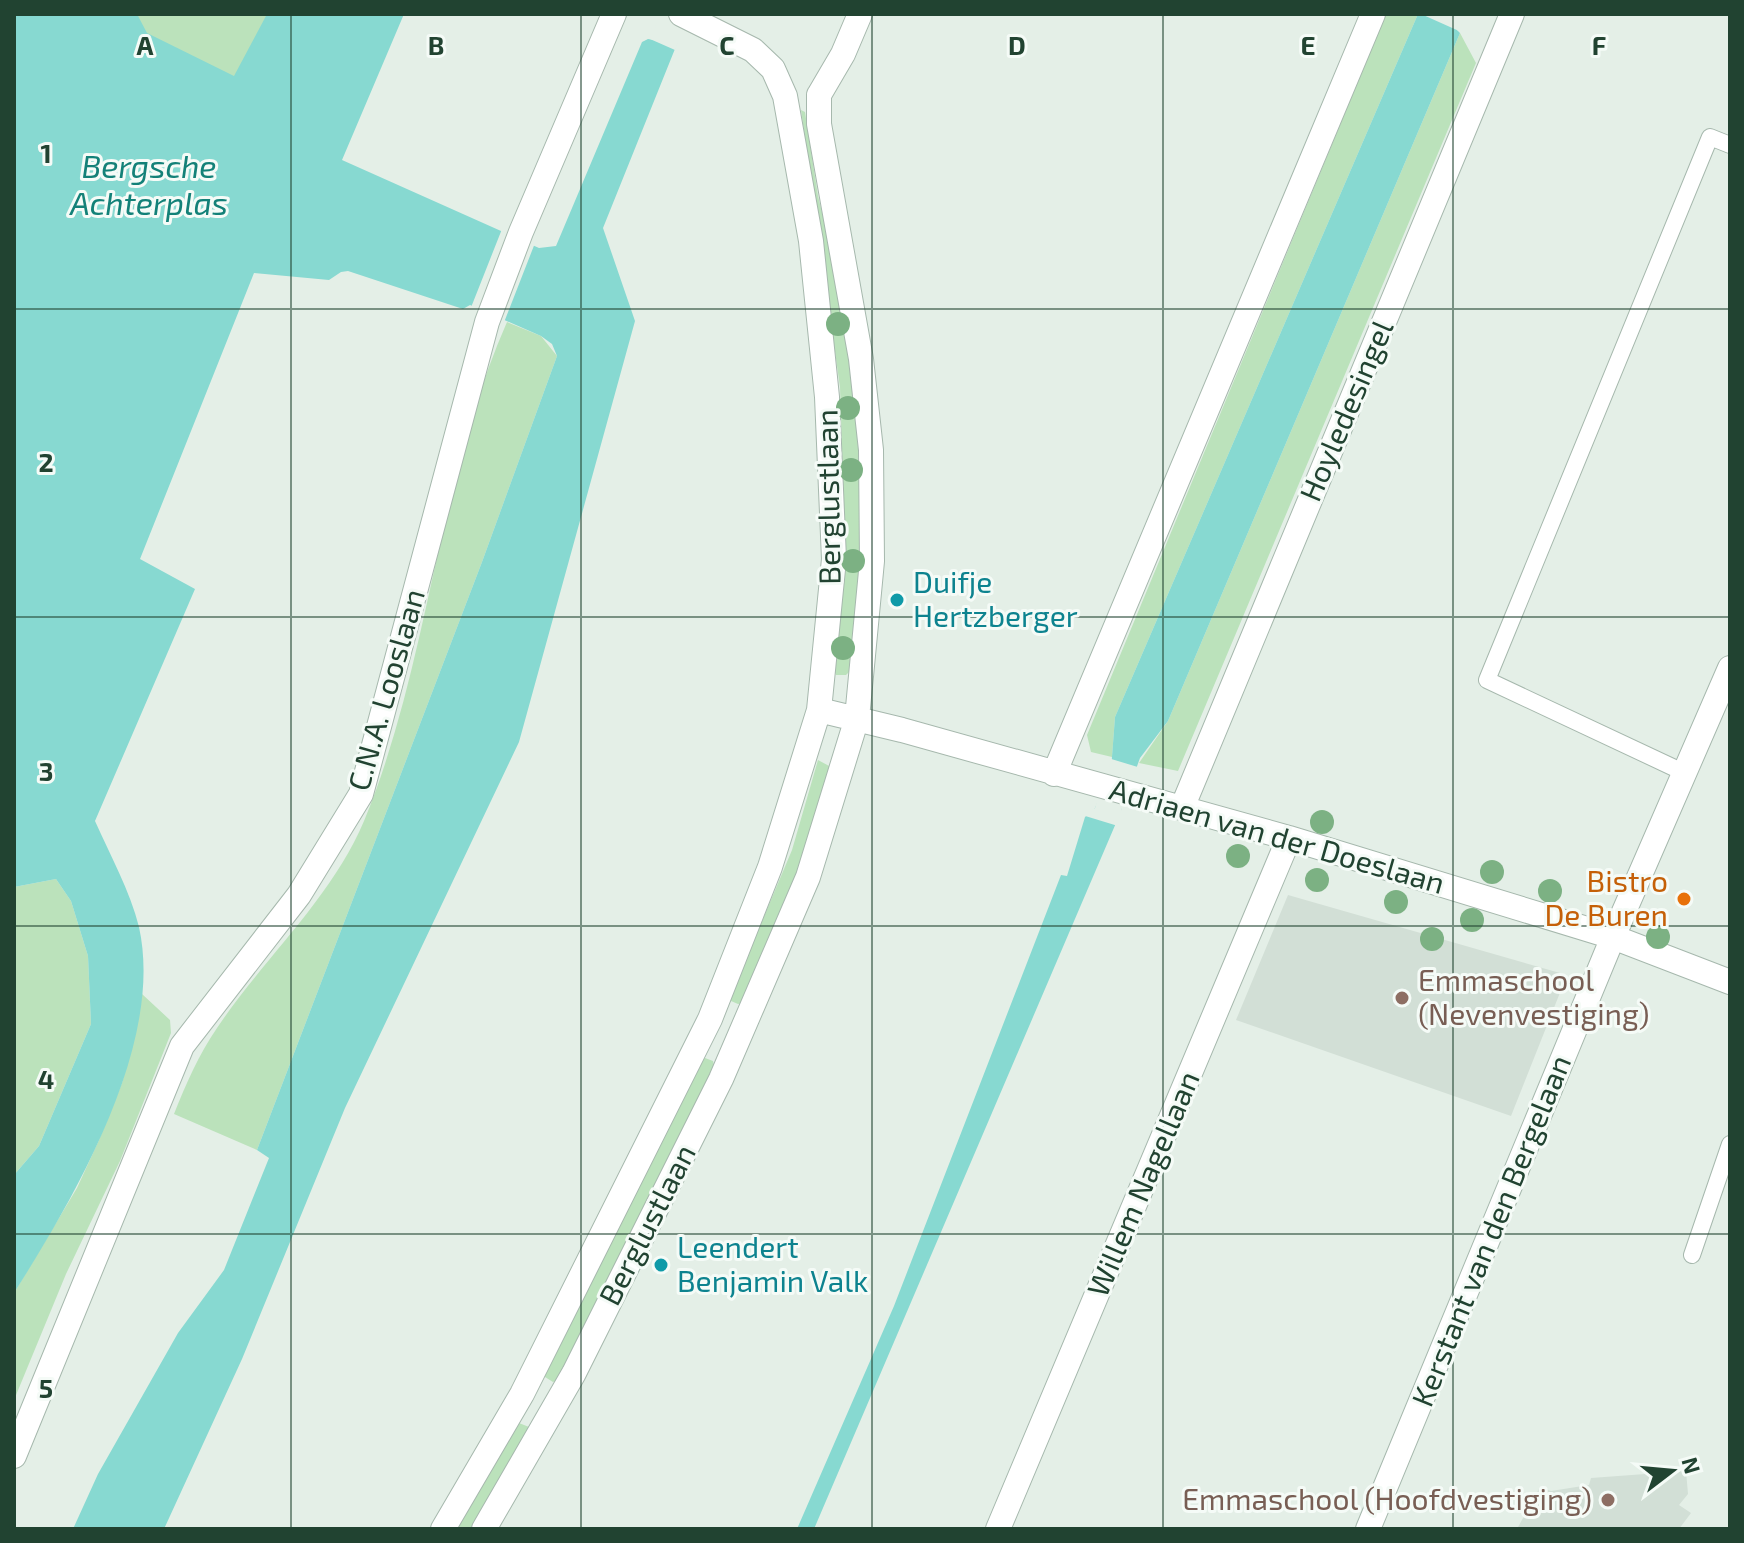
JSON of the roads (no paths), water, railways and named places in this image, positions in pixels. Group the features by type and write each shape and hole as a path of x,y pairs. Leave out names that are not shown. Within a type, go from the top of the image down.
{"street":[{"name":"C.N.A. Looslaan","path":"14,1456 182,1046 299,895 361,794 487,322 521,232 614,14"},
{"path":"785,96 819,95 843,54 860,14"},
{"path":"1054,774 1373,14"},
{"name":"Hoyledesingel","path":"1182,808 1512,14"},
{"name":"Berglustlaan","path":"443,1529 522,1394 710,1019 770,867 819,710 834,559 827,397 811,241 785,96 773,69 753,50 685,16"},
{"name":"Berglustlaan","path":"484,1529 574,1373 740,1036 808,877 857,718 872,561 871,450 861,359 819,124 819,95"},
{"name":"Kerstant van den Bergelaan","path":"1368,1529 1613,937 1730,668"},
{"name":"Adriaen van der Doeslaan","path":"819,710 1289,838 1613,937 1730,982"},
{"name":"Willem Nagellaan","path":"998,1529 1289,838"},
{"path":"710,1019 740,1036"},
{"path":"522,1394 552,1411"}],"lane":[{"path":"1683,772 1487,680 1710,137 1730,145"},
{"path":"1692,1255 1730,1144"}],"water":[{"name":"Bergsche Achterplas","path":"14,14 137,14 147,33 234,76 267,14 404,14 342,160 539,248 556,246 642,42 654,40 689,14 603,228 635,321 519,742 345,1108 242,1359 164,1529 73,1529 98,1474 178,1333 224,1270 269,1158 257,1150 482,562 557,356 552,344 541,336 470,305 463,309 348,271 329,280 254,273 140,559 195,589 95,821 125,887 139,927 144,972 139,1020 127,1069 109,1118 87,1166 14,1293 14,1175 39,1146 91,1024 88,956 71,901 56,879 14,887"},
{"path":"1418,14 1468,14 1457,30 1460,33 1168,721 1140,758 1119,816 814,1529 797,1529 894,1306 1061,875 1067,876 1085,817 1095,808 1111,770 1115,717"}],"place":[{"name":"Duifje Hertzberger","path":"897,600"},
{"name":"Bistro De Buren","path":"1684,899"},
{"name":"Emmaschool (Nevenvestiging)","path":"1402,998"},
{"name":"Leendert Benjamin Valk","path":"661,1265"},
{"name":"Emmaschool (Hoofdvestiging)","path":"1608,1500"}]}
